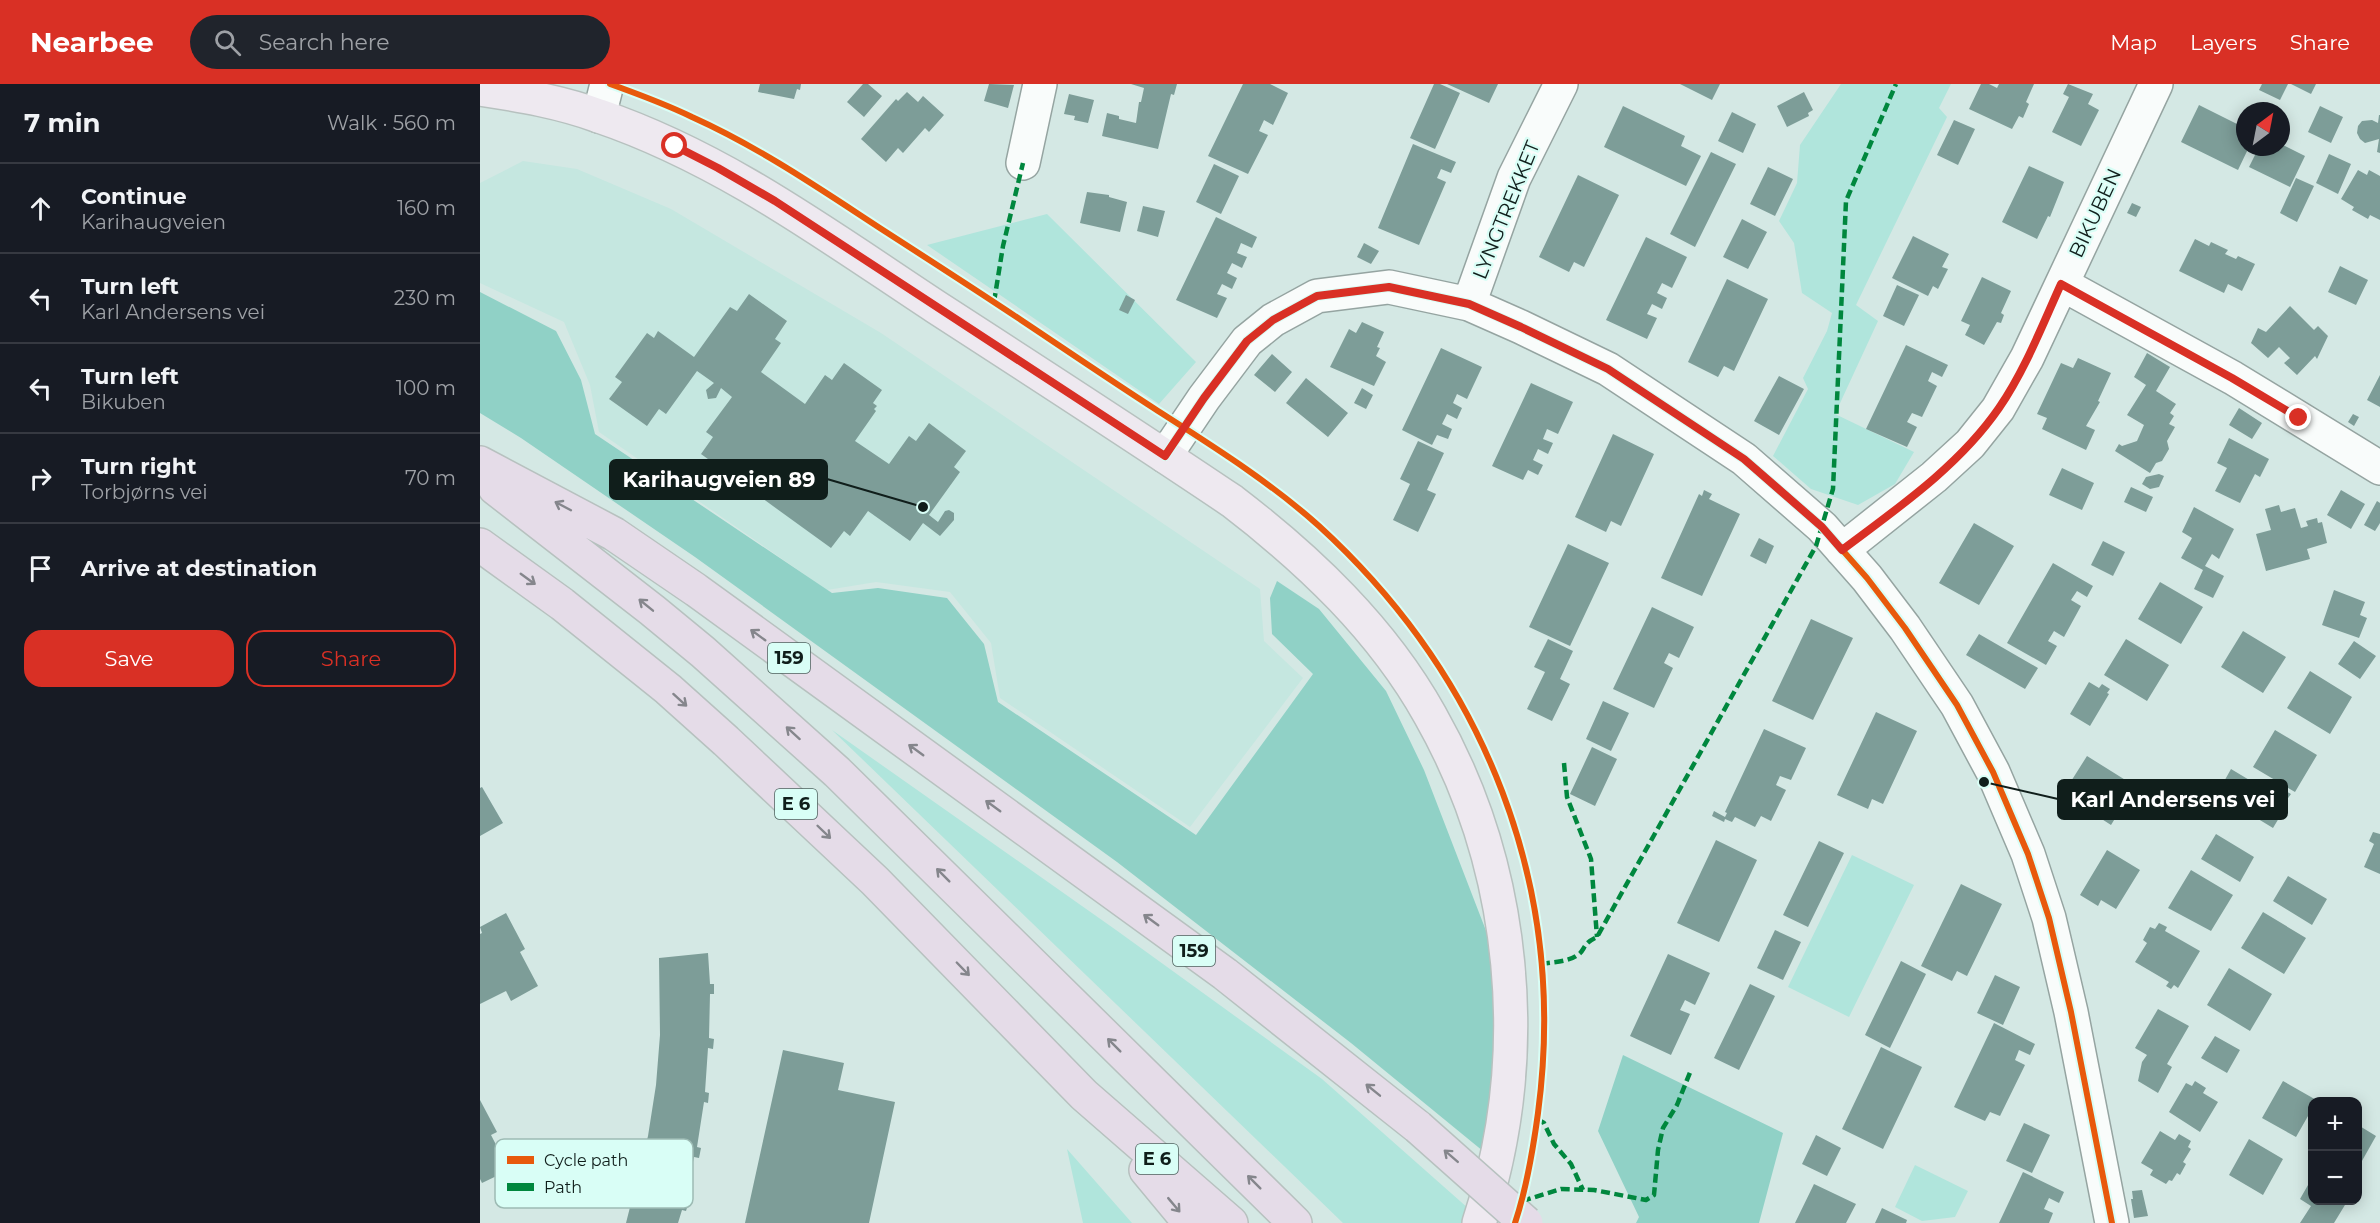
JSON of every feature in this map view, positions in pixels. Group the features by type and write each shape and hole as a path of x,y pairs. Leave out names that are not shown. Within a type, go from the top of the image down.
{"highway":[{"name":"159","path":"480,464 614,534 696,590 1225,974 1418,1127 1526,1223"},
{"name":"E 6","path":"480,477 652,609 837,772 1295,1223"},
{"name":"E 6","path":"480,545 562,604 668,689 801,809 918,923 1083,1095 1231,1223"},
{"path":"1083,1095 1190,1223"}],"main road":[{"path":"480,89 548,102 599,116 675,146 775,201 1232,501 1278,536 1345,600 1405,675 1430,715 1462,785 1482,836 1493,875 1504,929 1511,1010 1511,1044 1506,1103 1497,1156 1479,1223"}],"street":[{"path":"599,116 607,84"},
{"path":"1023,163 1040,84"},
{"name":"LYNGTREKKET","path":"1469,304 1514,178 1561,84"},
{"name":"BIKUBEN","path":"1842,550 1914,495 1971,444 2013,386 2156,84"},
{"path":"2061,284 2232,378 2380,468"},
{"path":"1165,456 1204,398 1247,341 1273,320 1317,296 1389,287 1469,304 1608,369 1727,445 1766,476 1822,527 1905,628 1957,705 1993,772 2036,878 2056,947 2112,1223"}],"shaded area":[{"path":"1841,84 1951,84 1939,108 1947,117 1856,305 1878,321 1835,414 1914,452 1895,484 1858,505 1811,489 1773,456 1808,389 1803,378 1827,331 1832,313 1802,293 1794,243 1779,221 1797,183 1800,145"},
{"path":"523,161 577,169 671,209 881,333 1260,589 1264,641 1303,678 1190,827 1000,698 991,643 950,592 876,582 827,590 599,432 590,385 564,322 480,283 480,183"},
{"path":"1047,214 1196,362 1159,404 927,245"},
{"path":"832,730 1116,930 1322,1079 1469,1209 1462,1223 1343,1223"},
{"path":"1852,855 1914,885 1849,1017 1788,987"},
{"path":"1067,1149 1132,1223 1083,1223"},
{"path":"1915,1165 1968,1191 1955,1217 1922,1221 1895,1207"}],"green space":[{"path":"480,292 556,331 581,380 595,434 832,593 878,588 947,598 984,644 998,702 1196,835 1313,674 1272,634 1270,598 1277,581 1319,609 1386,691 1424,770 1500,967 1489,1156 1351,1043 1117,862 695,557 521,438 480,413"},
{"path":"1623,1055 1783,1133 1759,1223 1636,1223 1639,1217 1598,1131"}],"building":[{"path":"760,84 801,84 794,99 758,92"},
{"path":"863,84 868,84 882,96 864,117 847,102"},
{"path":"989,84 1014,85 1008,108 984,101"},
{"path":"1131,84 1177,84 1174,95 1171,94 1158,149 1102,136 1107,113 1136,123 1144,88"},
{"path":"1243,84 1270,84 1288,93 1273,125 1264,120 1259,131 1268,135 1248,174 1208,156"},
{"path":"1434,84 1440,84 1460,93 1435,149 1410,138"},
{"path":"1447,84 1498,84 1489,103"},
{"path":"1680,84 1720,84 1712,100"},
{"path":"1981,84 1989,84 1997,88 1999,84 2034,84 2026,102 2029,104 2023,118 2019,116 2012,129 1969,109"},
{"path":"2068,84 2093,94 2088,104 2099,110 2081,146 2052,132 2069,97 2063,94"},
{"path":"2262,84 2288,84 2280,100 2259,90"},
{"path":"2291,84 2316,84 2311,94"},
{"path":"907,92 918,102 923,96 944,115 929,132 925,128 903,153 898,148 886,162 861,139 896,99 898,101"},
{"path":"1804,92 1813,110 1808,113 1809,116 1787,127 1777,106"},
{"path":"1069,94 1094,100 1088,123 1074,120 1075,116 1064,114"},
{"path":"2199,105 2236,124 2236,156 2245,156 2238,170 2181,142"},
{"path":"1623,106 1685,136 1681,146 1701,156 1686,186 1604,147"},
{"path":"2320,106 2343,117 2331,143 2308,132"},
{"path":"1732,112 1756,124 1743,153 1718,141"},
{"path":"2379,115 2380,153 2377,152 2379,139 2365,143 2357,133 2362,121 2372,120 2378,123"},
{"path":"1954,120 1975,129 1958,165 1937,155"},
{"path":"1413,144 1456,162 1451,173 1441,169 1437,178 1446,182 1419,245 1378,228"},
{"path":"2290,148 2305,156 2290,187 2249,167 2254,156 2290,156"},
{"path":"1711,152 1736,164 1695,247 1670,234"},
{"path":"2329,154 2351,164 2338,194 2316,183"},
{"path":"1214,164 1239,176 1221,214 1196,202"},
{"path":"2029,166 2064,182 2050,217 2048,216 2037,239 2002,222"},
{"path":"1768,167 1793,179 1775,216 1750,204"},
{"path":"2358,170 2367,175 2369,170 2380,176 2380,220 2370,215 2368,219 2352,210 2354,207 2341,199"},
{"path":"1578,175 1619,195 1584,267 1574,262 1569,272 1539,257"},
{"path":"2296,178 2314,186 2297,222 2280,213"},
{"path":"1087,192 1109,195 1109,197 1127,202 1120,232 1080,223"},
{"path":"2132,203 2141,207 2136,217 2127,213"},
{"path":"1143,206 1165,211 1158,237 1137,231"},
{"path":"1216,217 1257,237 1252,248 1241,243 1237,253 1247,257 1242,268 1232,263 1227,273 1237,278 1232,289 1222,284 1217,294 1227,298 1217,318 1176,300"},
{"path":"1742,219 1767,232 1748,269 1723,257"},
{"path":"1913,236 1949,254 1942,267 1948,269 1938,289 1933,286 1928,296 1892,278"},
{"path":"1646,237 1687,257 1672,288 1662,283 1657,293 1667,298 1662,309 1652,304 1647,314 1657,318 1647,339 1606,320"},
{"path":"2195,239 2209,246 2211,242 2228,250 2225,254 2236,259 2238,256 2255,264 2242,291 2228,284 2224,293 2179,271"},
{"path":"1364,243 1379,251 1371,264 1357,257"},
{"path":"2340,266 2368,280 2356,305 2328,292"},
{"path":"1982,277 2011,291 2001,313 2004,315 2001,323 1997,322 1984,345 1965,335 1970,325 1961,321"},
{"path":"1727,279 1768,299 1734,371 1724,366 1718,377 1688,362"},
{"path":"1897,285 1919,295 1904,326 1883,316"},
{"path":"749,294 787,321 775,339 781,343 761,372 805,404 825,375 832,380 844,363 882,390 873,403 877,406 874,409 876,411 855,441 889,464 909,436 916,441 929,423 966,451 954,467 960,472 929,515 938,522 945,511 949,510 954,513 954,520 940,536 923,523 910,541 868,511 850,536 844,531 831,548 701,454 713,437 706,432 732,397 721,388 716,398 708,399 706,390 714,383 697,371 666,414 659,409 647,426 609,399 622,382 615,377 647,333 654,338 658,331 694,357 730,307 737,311"},
{"path":"1126,295 1135,300 1128,314 1119,310"},
{"path":"2290,306 2314,330 2318,326 2328,336 2317,359 2315,356 2297,375 2284,363 2290,358 2279,347 2268,358 2251,343 2258,328 2266,332"},
{"path":"1362,322 1384,332 1377,347 1380,348 1376,356 1386,362 1374,386 1330,367 1349,329 1356,333"},
{"path":"1906,345 1948,365 1942,377 1932,372 1928,381 1937,386 1922,417 1912,413 1907,422 1917,427 1907,447 1866,429"},
{"path":"1441,348 1482,367 1467,399 1457,394 1453,403 1462,408 1457,419 1447,414 1442,424 1452,429 1448,439 1437,435 1432,445 1402,430"},
{"path":"2147,353 2170,367 2156,391 2176,404 2170,413 2174,416 2169,424 2175,427 2167,441 2169,449 2162,461 2156,463 2150,473 2115,451 2119,444 2122,446 2137,441 2144,425 2127,415 2146,385 2134,377"},
{"path":"1272,354 1292,372 1275,392 1254,375"},
{"path":"2078,358 2111,373 2098,401 2100,402 2086,426 2095,430 2086,450 2042,429 2047,418 2037,414 2061,363 2073,368"},
{"path":"2380,375 2380,407 2367,400"},
{"path":"1779,376 1804,389 1779,435 1754,421"},
{"path":"1306,378 1348,413 1328,437 1286,403"},
{"path":"1531,383 1573,402 1558,434 1547,429 1543,439 1553,443 1548,454 1538,449 1533,460 1543,465 1538,475 1528,470 1523,480 1492,466"},
{"path":"1362,388 1373,395 1366,409 1354,403"},
{"path":"2239,408 2262,423 2252,439 2229,425"},
{"path":"2353,414 2359,417 2354,426 2348,422"},
{"path":"1613,434 1654,454 1621,526 1611,521 1606,532 1575,517"},
{"path":"2229,438 2269,459 2260,477 2255,474 2240,503 2215,491 2227,468 2217,463"},
{"path":"1418,441 1444,453 1427,490 1436,494 1418,532 1393,520 1410,484 1400,479"},
{"path":"2062,468 2094,483 2082,510 2049,495"},
{"path":"2159,474 2164,476 2159,487 2150,489 2142,484 2146,477"},
{"path":"2131,487 2153,497 2146,512 2124,502"},
{"path":"1704,490 1712,494 1709,499 1740,514 1702,596 1661,578 1699,494 1702,496"},
{"path":"2341,490 2365,504 2351,529 2327,515"},
{"path":"2377,501 2380,503 2380,523 2375,531 2364,525"},
{"path":"2279,505 2281,512 2295,508 2301,528 2308,526 2306,521 2317,518 2318,523 2322,522 2327,543 2307,549 2310,559 2266,571 2256,534 2271,530 2265,509"},
{"path":"2194,507 2234,529 2219,559 2212,554 2205,566 2224,576 2213,598 2194,589 2203,570 2181,558 2192,538 2182,532"},
{"path":"1974,523 2014,546 1979,605 1939,583"},
{"path":"1759,538 1774,546 1766,564 1750,556"},
{"path":"2103,541 2125,552 2113,576 2091,565"},
{"path":"1568,544 1609,563 1570,646 1529,627"},
{"path":"2053,563 2093,586 2087,597 2077,591 2071,600 2081,606 2064,637 2054,631 2048,641 2057,646 2046,665 2007,643"},
{"path":"2160,582 2203,607 2181,644 2138,619"},
{"path":"2334,590 2365,602 2360,615 2367,618 2359,638 2322,625"},
{"path":"1652,607 1694,627 1679,658 1669,653 1664,663 1673,668 1654,708 1613,689"},
{"path":"1811,619 1853,638 1813,720 1772,701"},
{"path":"2243,631 2286,657 2263,693 2221,667"},
{"path":"1979,634 2038,668 2025,689 1966,655"},
{"path":"1548,639 1573,651 1560,679 1570,684 1552,721 1527,709 1545,672 1534,667"},
{"path":"2126,639 2169,665 2147,701 2104,675"},
{"path":"2354,641 2376,656 2360,679 2338,664"},
{"path":"2310,671 2352,697 2330,734 2287,708"},
{"path":"2089,682 2099,688 2102,684 2110,689 2090,726 2070,714"},
{"path":"1603,701 1629,713 1611,751 1586,739"},
{"path":"1876,712 1917,731 1883,804 1872,799 1868,809 1837,795"},
{"path":"1764,729 1806,748 1791,780 1780,776 1776,785 1786,790 1771,821 1761,816 1755,827 1735,817 1732,822 1725,819 1724,822 1712,816 1714,811 1725,817 1727,813 1725,812"},
{"path":"2275,730 2317,755 2295,792 2253,767"},
{"path":"1592,747 1617,759 1595,806 1570,794"},
{"path":"2087,756 2135,786 2111,825 2063,794"},
{"path":"2231,769 2276,796 2280,788 2291,794 2273,828 2217,794"},
{"path":"482,787 503,823 480,836 480,788"},
{"path":"2373,832 2380,834 2380,874 2364,867 2374,844 2369,841"},
{"path":"2216,834 2254,857 2240,882 2201,859"},
{"path":"1716,840 1757,860 1719,942 1677,923"},
{"path":"1819,841 1844,853 1808,927 1783,915"},
{"path":"2107,850 2140,870 2116,909 2101,900 2098,906 2080,895"},
{"path":"2191,870 2233,895 2211,931 2168,908"},
{"path":"2288,876 2327,899 2312,925 2273,901"},
{"path":"1961,884 2002,904 1967,976 1957,971 1952,981 1921,966"},
{"path":"2263,912 2306,938 2284,974 2241,948"},
{"path":"506,913 525,949 520,952 538,986 511,1001 506,991 480,1004 480,934 482,933 480,927"},
{"path":"2159,923 2167,927 2165,931 2200,951 2178,988 2174,985 2171,989 2166,986 2169,982 2135,962 2147,943 2143,940 2150,927 2155,929"},
{"path":"1775,930 1801,942 1783,980 1757,968"},
{"path":"708,953 710,984 714,984 714,994 710,994 709,1038 714,1039 713,1049 708,1048 705,1092 709,1093 708,1103 704,1102 697,1147 701,1148 699,1158 694,1157 693,1162 693,1139 647,1139 656,1085 660,1035 659,958"},
{"path":"1668,954 1710,973 1695,1005 1685,1000 1680,1010 1690,1014 1671,1055 1630,1036"},
{"path":"1901,961 1926,974 1890,1048 1865,1035"},
{"path":"2229,968 2272,994 2250,1031 2207,1005"},
{"path":"1995,975 2020,987 2003,1025 1977,1013"},
{"path":"1750,984 1775,996 1739,1070 1714,1058"},
{"path":"2158,1009 2189,1026 2167,1064 2172,1067 2158,1093 2138,1081 2142,1062 2147,1055 2135,1048"},
{"path":"1994,1023 2035,1044 2030,1055 2019,1050 2015,1060 2025,1065 2000,1116 1990,1112 1985,1121 1954,1107"},
{"path":"2215,1036 2240,1050 2227,1073 2201,1058"},
{"path":"1881,1047 1922,1067 1883,1149 1842,1129"},
{"path":"783,1050 844,1063 838,1090 895,1102 869,1223 745,1223"},
{"path":"2195,1081 2206,1088 2203,1093 2218,1102 2200,1132 2169,1112 2186,1083 2192,1086"},
{"path":"2283,1081 2311,1097 2308,1097 2308,1116 2296,1137 2262,1118"},
{"path":"480,1100 497,1132 491,1135 495,1143 495,1177 482,1183 480,1179"},
{"path":"2024,1123 2050,1135 2032,1173 2006,1161"},
{"path":"2362,1127 2376,1136 2362,1161"},
{"path":"2160,1131 2175,1140 2179,1134 2191,1141 2188,1147 2191,1149 2183,1162 2186,1164 2180,1175 2177,1173 2172,1181 2169,1180 2166,1184 2150,1175 2153,1170 2141,1163"},
{"path":"1816,1135 1841,1148 1827,1176 1802,1164"},
{"path":"2249,1139 2283,1159 2263,1195 2229,1175"},
{"path":"2023,1172 2064,1192 2059,1203 2049,1198 2044,1209 2053,1213 2049,1223 1999,1223"},
{"path":"1814,1184 1856,1204 1846,1223 1795,1223"},
{"path":"2308,1185 2308,1204 2300,1199"},
{"path":"2142,1190 2148,1216 2134,1218 2132,1191"},
{"path":"2309,1205 2345,1205 2334,1223 2300,1223 2311,1206"},
{"path":"630,1208 687,1208 686,1211 682,1210 678,1223 626,1223"},
{"path":"1882,1208 1907,1220 1906,1223 1875,1223"}],"marked path":[{"path":"1541,964 1572,958 1579,954 1588,942 1597,937 1816,546 1833,489 1846,201 1896,84"},
{"path":"994,302 1003,246 1023,163"},
{"path":"1564,763 1567,797 1591,859 1597,937"},
{"path":"1522,1201 1561,1189 1594,1190 1646,1200 1654,1195 1658,1150 1663,1128 1677,1105 1691,1070"},
{"path":"1537,1119 1544,1123 1554,1144 1571,1164 1583,1190"}],"cycle path":[{"path":"610,84 672,108 743,142 970,287 1260,479 1319,526 1378,586 1428,650 1470,719 1502,792 1526,868 1540,947 1544,1029 1538,1113 1532,1155 1515,1223"},
{"path":"1165,456 1204,398 1247,341 1273,320 1317,296 1389,287 1469,304 1608,369 1744,459 1822,527 1867,578 1905,628 1957,705 1993,772 2028,854 2049,918 2071,1012 2112,1223"}],"place":[{"name":"Karihaugveien 89","path":"923,507"},
{"name":"Karl Andersens vei","path":"1984,782"}],"route":[{"path":"675,146 775,201 1165,456 1183,427 1247,341 1273,320 1317,296 1389,287 1469,304 1608,369 1727,445 1766,476 1822,527 1842,550 1914,495 1971,444 2013,386 2061,284 2232,378 2299,418"}]}
